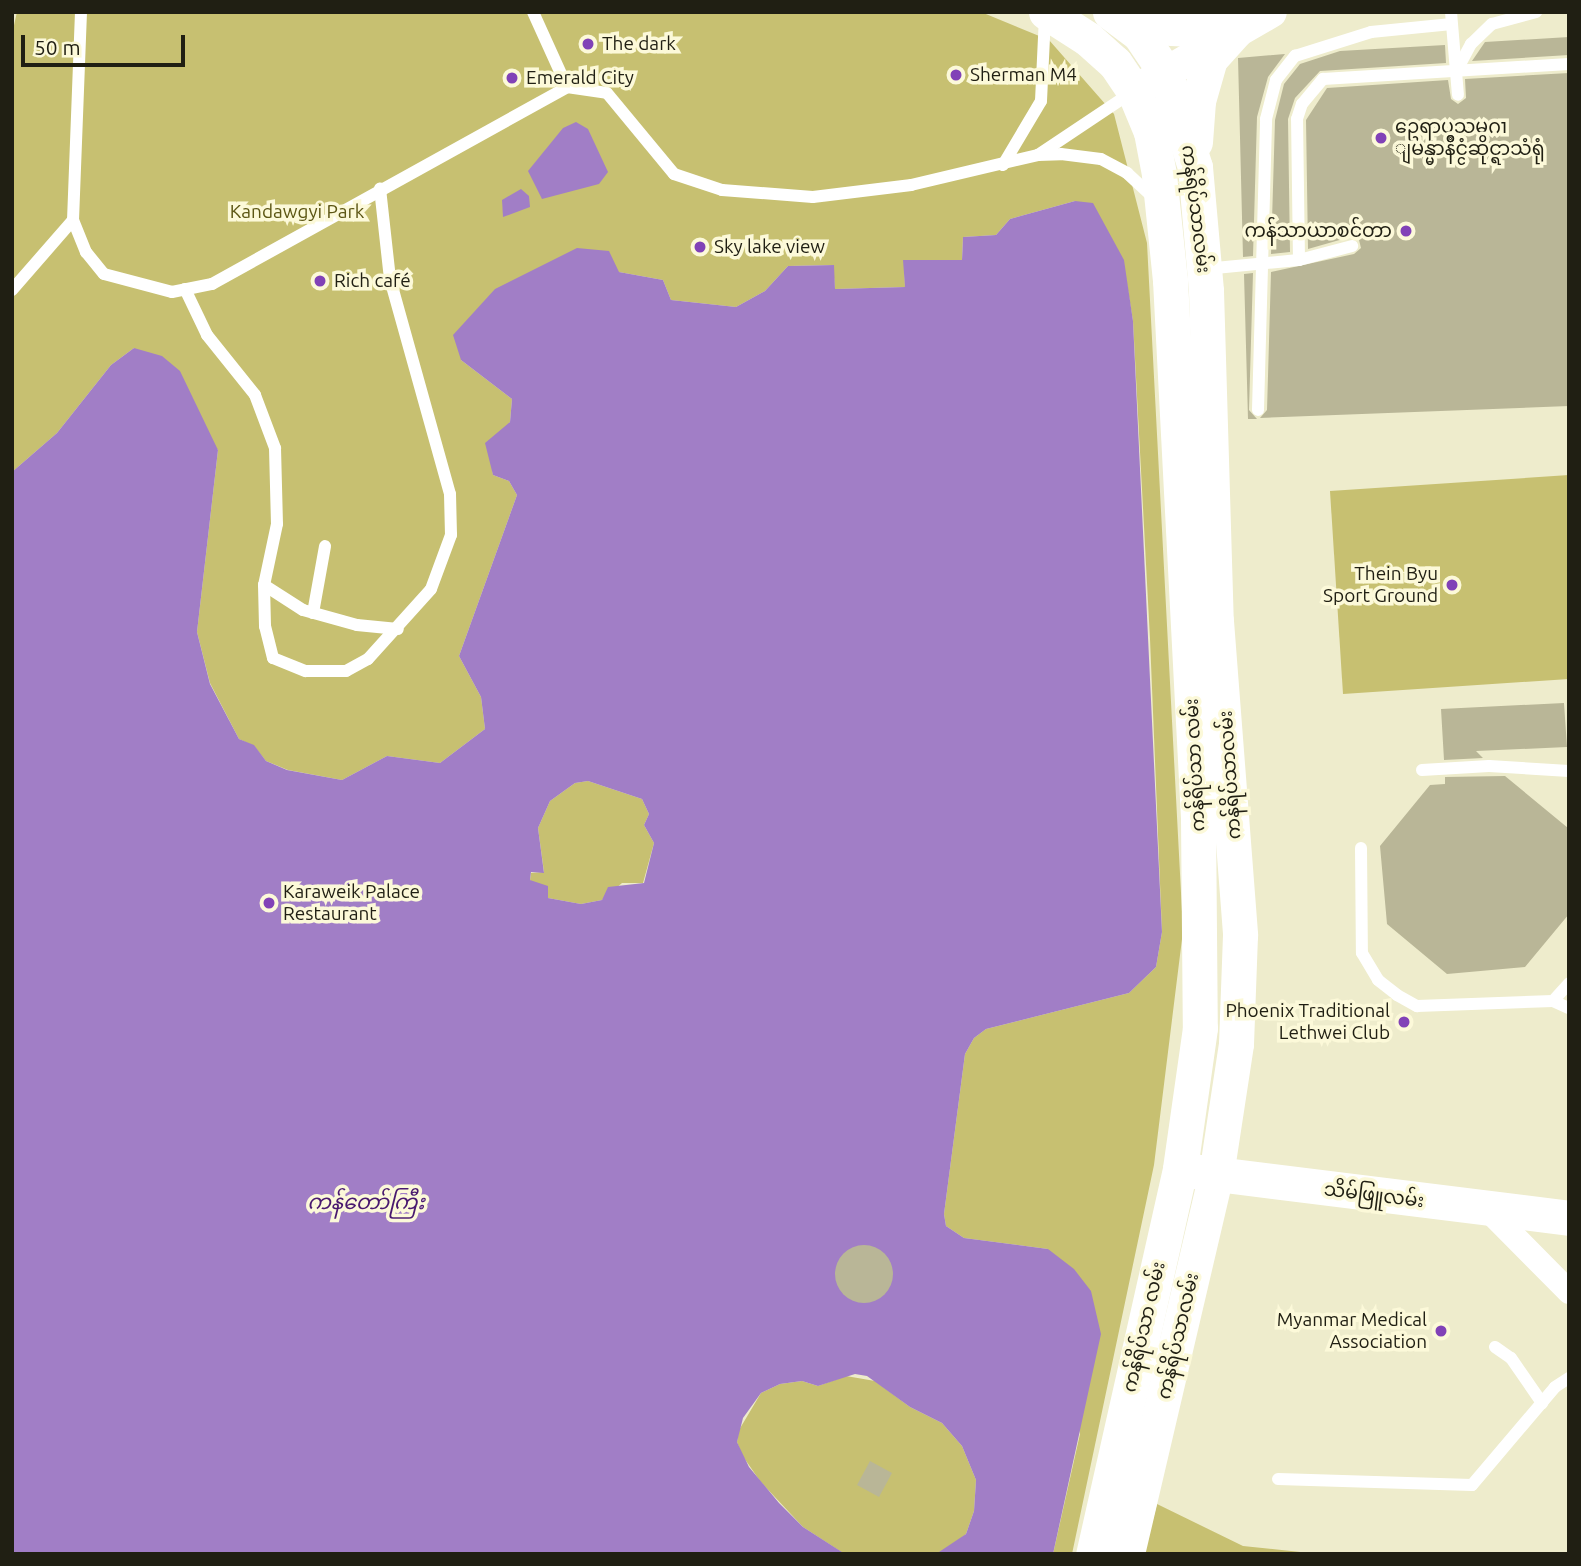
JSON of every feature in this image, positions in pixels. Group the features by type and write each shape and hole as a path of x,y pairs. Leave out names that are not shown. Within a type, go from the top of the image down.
{"main road":[{"name":"ကန်ရိပ်သာ လမ်း","path":"1045,12 1088,39 1115,63 1135,91 1151,132 1165,209 1201,941 1199,1028 1180,1169 1093,1554"},
{"name":"ကန်ရိပ်သာလမ်း","path":"1110,12 1140,35 1164,72 1195,167 1205,269 1214,597 1240,935 1236,1044 1216,1174 1127,1554"},
{"path":"1140,12 1171,28 1200,21 1235,31 1210,59 1198,101 1195,167"},
{"name":"သိမ်ဖြူလမ်း","path":"1180,1169 1569,1218"}],"street":[{"path":"1135,91 1271,12"},
{"path":"1487,1209 1569,1292"}],"lane":[{"path":"81,12 73,220 86,252 104,274 172,292 212,284 567,87 607,93 674,174 722,190 813,197 911,185 1038,155 1135,91"},
{"path":"533,12 567,87"},
{"path":"1003,165 1041,101 1045,12"},
{"path":"1455,72 1471,44 1492,24 1536,12"},
{"path":"1258,410 1265,265 1266,119 1276,80 1295,56 1371,32 1452,18 1458,95"},
{"path":"1299,260 1297,119 1317,84 1344,75 1455,72 1569,64"},
{"path":"1038,155 1101,159 1127,173 1165,209"},
{"path":"186,289 207,335 255,395 275,448 277,524 264,585 265,626 274,658 306,671 346,671 368,659 398,629 431,589 451,535 450,494 390,279 380,189"},
{"path":"12,290 73,220"},
{"path":"1205,269 1299,260 1352,246"},
{"path":"313,613 325,546"},
{"path":"264,585 313,613 358,625 398,629"},
{"path":"1422,770 1489,765 1569,771"},
{"path":"1361,848 1362,953 1378,980 1417,1006 1553,1001 1569,1008"},
{"path":"1553,1001 1569,983"},
{"path":"1495,1347 1511,1358 1542,1403"},
{"path":"1278,1479 1472,1485 1542,1403 1569,1378"}],"green space":[{"name":"Kandawgyi Park","path":"17,12 981,12 1049,40 1114,114 1147,243 1183,931 1154,1165 1072,1554 1053,1554 1080,1434 1048,1249 964,1238 946,1226 944,1214 965,1054 974,1038 986,1029 1129,993 1156,967 1162,932 1150,639 1133,321 1123,260 1075,201 1010,219 996,235 963,237 962,260 904,260 905,287 835,289 833,265 788,266 765,291 736,307 671,300 663,280 619,272 461,360 512,399 510,422 490,452 493,475 509,481 517,495 459,656 481,697 485,729 440,763 387,756 342,780 288,770 266,761 254,746 239,739 210,683 197,632 218,450 134,348 111,365 57,433 12,472 12,34"},
{"name":"Thein Byu Sport Ground","path":"1569,475 1569,679 1343,694 1330,491"},
{"path":"588,781 642,799 649,814 644,825 654,843 643,883 622,883 602,900 581,904 548,898 530,880 531,873 544,872 538,828 550,801 575,783"},
{"path":"846,1376 875,1381 910,1407 942,1423 962,1446 976,1480 974,1511 966,1534 948,1549 936,1554 843,1553 803,1527 760,1481 742,1455 737,1442 739,1430 761,1393 780,1384 802,1381 818,1386"},
{"path":"1157,1504 1243,1546 1319,1554 1144,1554"},
{"path":"1559,1552 1562,1554 1356,1554"}],"water":[{"path":"576,122 588,129 608,172 599,184 542,199 528,171 563,128"},
{"path":"521,189 529,196 530,207 503,217 502,200"},
{"name":"ကန်တော်ကြီး","path":"1075,201 1093,203 1124,260 1133,321 1162,932 1156,967 1129,993 986,1029 974,1038 965,1054 944,1214 946,1226 964,1238 1048,1249 1074,1269 1091,1291 1101,1334 1053,1554 936,1554 966,1534 974,1511 976,1480 962,1446 942,1423 910,1407 867,1376 855,1374 818,1386 802,1381 780,1384 761,1393 743,1418 737,1442 749,1467 779,1503 803,1527 845,1554 12,1554 12,472 57,433 111,365 134,348 162,356 180,371 218,450 197,632 210,684 239,739 254,745 266,761 287,770 342,780 387,756 440,763 485,729 481,697 459,656 517,495 509,481 493,475 485,443 510,422 512,399 461,360 453,335 495,289 577,248 609,251 619,272 663,280 671,300 736,307 765,291 788,266 834,265 835,289 905,287 903,260 962,260 963,237 996,235 1010,219","holes":["588,781 642,799 649,814 644,825 654,843 644,883 608,887 602,900 581,904 548,898 548,886 530,880 531,872 544,873 538,828 550,801 575,783"]}],"building":[{"path":"1569,37 1569,55 1472,61 1485,42"},
{"path":"1445,45 1446,63 1320,71 1295,98 1288,119 1290,252 1271,254 1275,120 1284,84 1300,64 1340,51"},
{"path":"1285,54 1268,77 1257,117 1253,256 1243,257 1238,58"},
{"name":"ကန်သာယာစင်တာ","path":"1569,73 1569,406 1260,418 1267,410 1271,272 1354,254 1361,248 1359,240 1350,237 1308,249 1306,120 1327,88 1448,80 1451,99 1458,104 1466,98 1465,79"},
{"path":"1253,273 1249,410 1257,419 1248,419 1244,274"},
{"path":"1564,703 1567,747 1476,751 1483,758 1444,760 1441,709"},
{"path":"1505,776 1568,828 1569,914 1525,967 1447,974 1387,924 1380,846 1430,785 1445,784 1445,777"},
{"path":"864,1245 875,1247 888,1258 893,1274 891,1285 880,1298 864,1303 853,1301 840,1290 835,1274 837,1263 848,1250"},
{"path":"870,1461 892,1473 879,1497 857,1485"}],"place":[{"name":"The dark","path":"588,44"},
{"name":"Sherman M4","path":"956,75"},
{"name":"Emerald City","path":"512,78"},
{"name":"ဥေရာပသမဂၢ ျမန္မာနိဳင္ငံဆိုင္ရာသံရုံ","path":"1381,138"},
{"name":"ကန်သာယာစင်တာ","path":"1406,231"},
{"name":"Sky lake view","path":"700,247"},
{"name":"Rich café","path":"320,281"},
{"name":"Thein Byu Sport Ground","path":"1452,585"},
{"name":"Karaweik Palace Restaurant","path":"269,903"},
{"name":"Phoenix Traditional Lethwei Club","path":"1404,1022"},
{"name":"Myanmar Medical Association","path":"1441,1331"}]}
